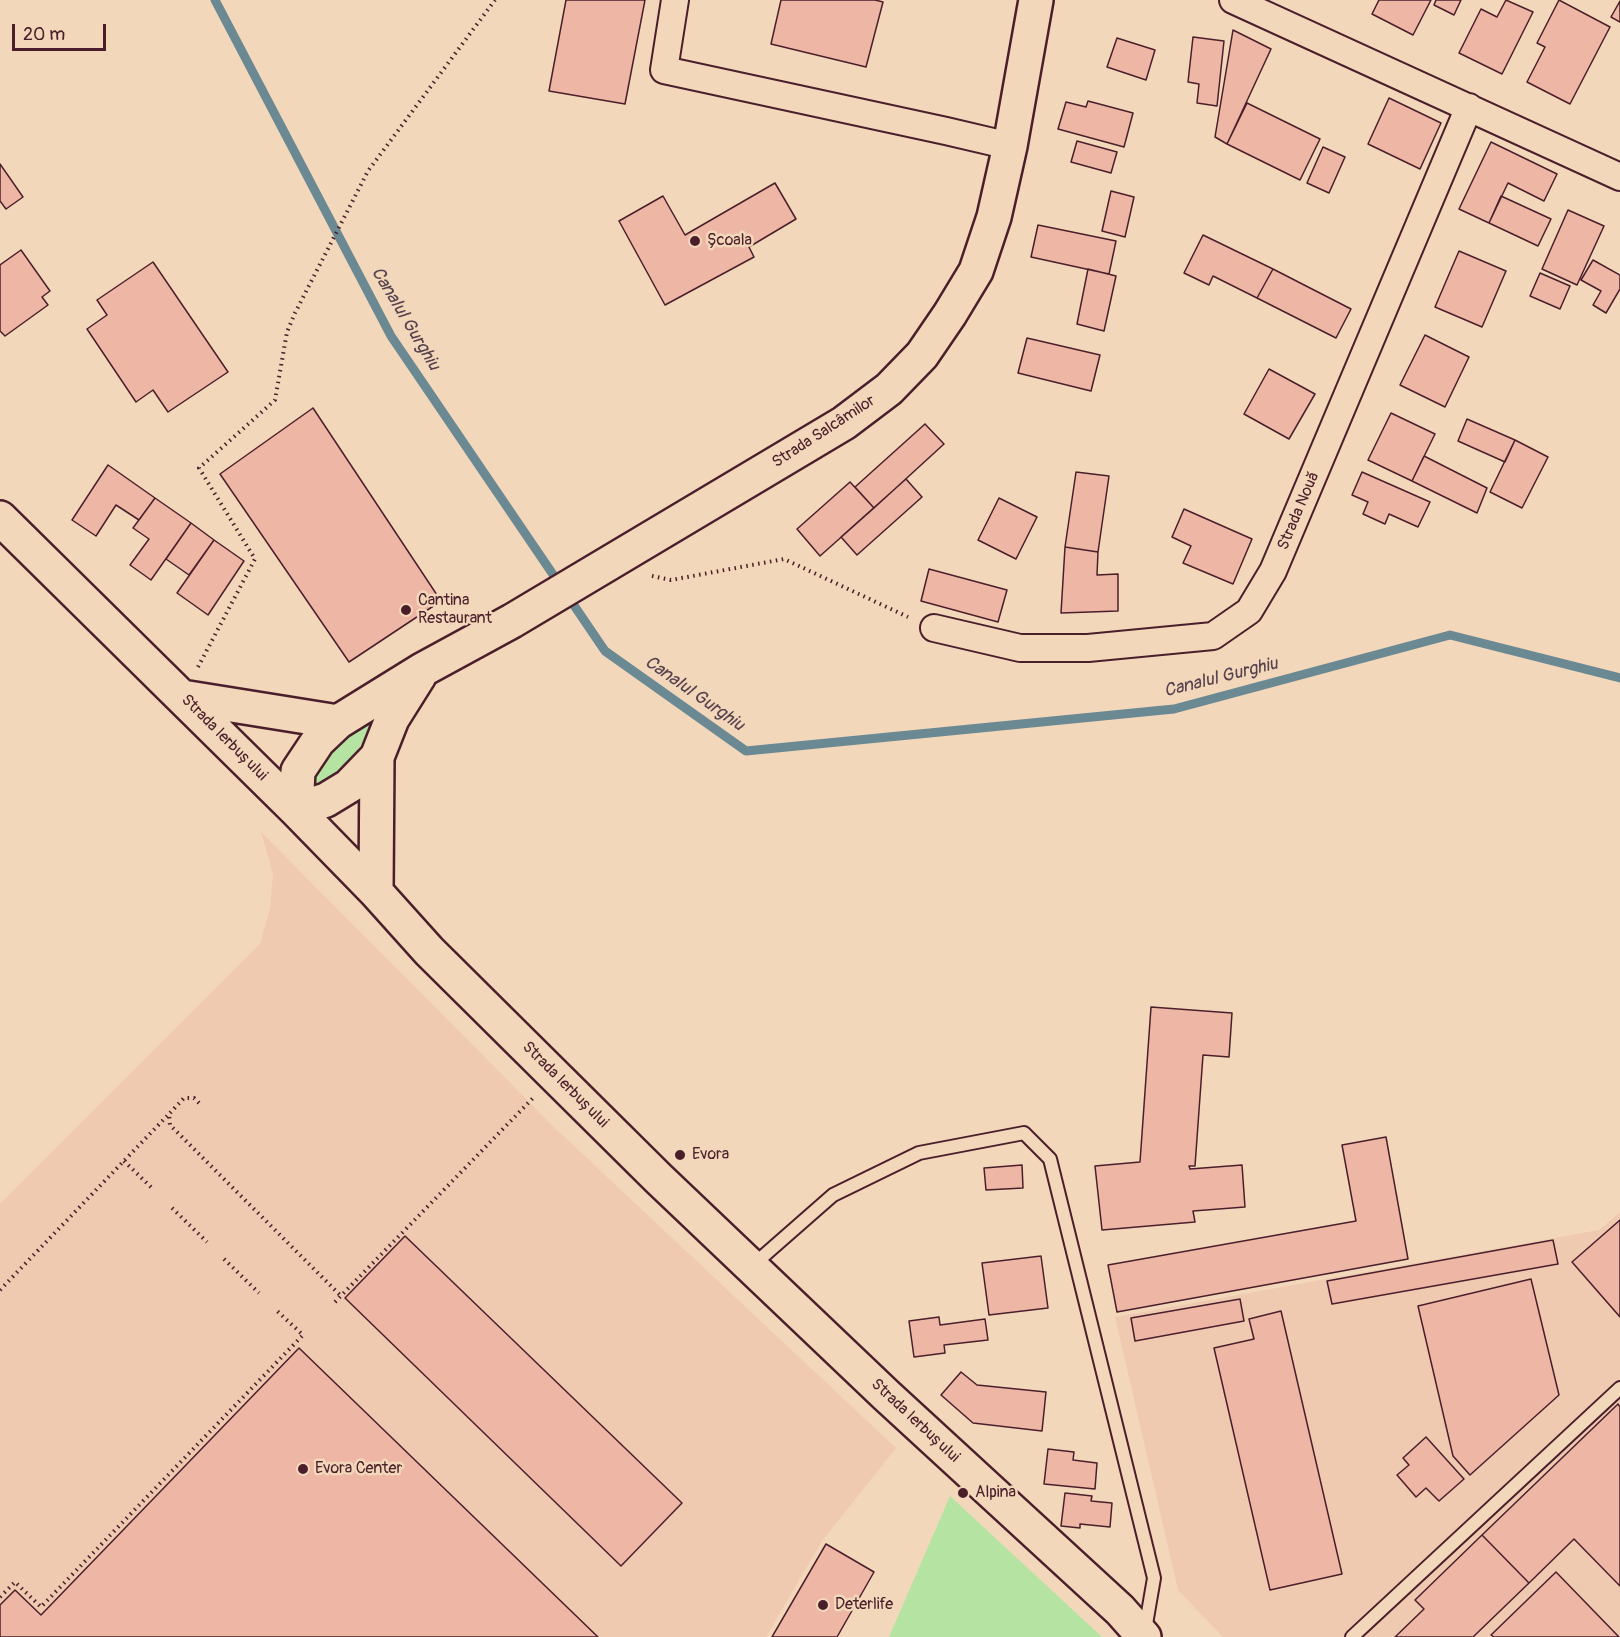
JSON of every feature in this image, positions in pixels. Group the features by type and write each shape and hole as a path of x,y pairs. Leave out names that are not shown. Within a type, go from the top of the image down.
{"main road":[{"name":"Strada Salcâmilor","path":"422,670 392,719 377,757 349,786 326,800 296,810 298,771 318,741 338,722 422,670 512,621 844,423 889,389 922,355 976,271 994,217 1010,146 1036,0"},
{"name":"Strada Ierbușului","path":"0,518 296,810 438,959 751,1267 886,1395 1120,1610 1144,1637"},
{"path":"182,697 338,722"},
{"path":"376,892 377,757"}],"street":[{"path":"675,0 664,70 946,130 1010,146"},
{"path":"1233,0 1620,177"},
{"name":"Strada Nouă","path":"934,628 1020,648 1088,648 1213,636 1250,611 1273,571 1469,107"}],"lane":[{"path":"751,1267 833,1195 865,1179 919,1153 1024,1133 1050,1159 1154,1578 1144,1637"},
{"path":"1352,1637 1620,1388"}],"path":[{"path":"182,697 255,559 199,468 275,400 287,332 368,171 495,0"},
{"path":"650,576 671,580 784,559 934,628"},
{"path":"335,1302 539,1091"},
{"path":"0,1290 184,1098 194,1098 199,1103"},
{"path":"169,1114 170,1125 341,1296"},
{"path":"123,1161 154,1190"},
{"path":"172,1208 207,1242"},
{"path":"224,1259 259,1293"},
{"path":"0,1597 15,1582 40,1607 246,1395 303,1335 277,1311"}],"shaded area":[{"path":"261,832 557,1130 896,1448 822,1541 766,1637 0,1637 0,1204 260,944 270,909 273,874"},
{"path":"1620,1212 1620,1637 1223,1637 1178,1590 1115,1317 1599,1230"}],"green space":[{"path":"372,723 345,771 311,790 311,772 338,742"},
{"path":"950,1496 1102,1637 889,1637"}],"building":[{"path":"566,0 645,0 625,104 549,91"},
{"path":"781,0 875,0 883,2 866,67 771,44"},
{"path":"1379,0 1431,0 1413,35 1372,14"},
{"path":"1436,0 1461,0 1454,15 1434,5"},
{"path":"1506,0 1533,12 1502,74 1459,53 1481,9 1497,17"},
{"path":"1559,0 1610,27 1570,104 1527,82 1545,47 1537,43"},
{"path":"1620,1 1620,22 1611,17"},
{"path":"1233,30 1271,49 1227,144 1215,137"},
{"path":"1193,37 1224,41 1217,106 1197,103 1199,84 1188,82"},
{"path":"1117,38 1155,50 1146,80 1107,67"},
{"path":"1389,98 1441,123 1420,169 1368,144"},
{"path":"1088,101 1133,113 1124,147 1058,129 1066,102 1086,107"},
{"path":"1247,103 1320,139 1300,180 1227,144"},
{"path":"1077,141 1117,152 1111,173 1071,162"},
{"path":"1491,142 1557,174 1544,201 1508,183 1489,223 1459,209"},
{"path":"1323,147 1345,157 1329,193 1307,183"},
{"path":"0,164 23,197 6,209 0,201"},
{"name":"Școala","path":"775,183 796,219 749,247 754,257 665,305 619,221 663,196 685,235"},
{"path":"1111,191 1134,197 1125,237 1102,231"},
{"path":"1501,196 1551,219 1538,246 1489,223"},
{"path":"1568,210 1604,226 1577,285 1542,269"},
{"path":"1038,225 1116,241 1109,274 1031,257"},
{"path":"1203,235 1273,269 1257,298 1213,276 1209,285 1184,273"},
{"path":"21,250 50,291 42,297 48,305 5,336 0,331 0,265"},
{"path":"1459,251 1506,271 1482,327 1435,307"},
{"path":"1593,260 1620,275 1620,289 1606,313 1593,305 1601,291 1581,280"},
{"path":"153,262 228,372 168,412 153,390 136,402 87,329 107,315 97,300"},
{"path":"1088,269 1116,276 1104,331 1077,324"},
{"path":"1273,269 1351,309 1336,338 1257,298"},
{"path":"1540,273 1570,286 1560,309 1530,296"},
{"path":"1425,335 1469,357 1445,407 1400,385"},
{"path":"1027,338 1100,355 1091,391 1018,373"},
{"path":"1269,369 1315,394 1289,439 1244,414"},
{"path":"313,408 441,601 349,662 220,474"},
{"path":"1391,413 1435,434 1412,481 1368,460"},
{"path":"1467,419 1515,440 1505,462 1458,441"},
{"path":"925,424 944,444 874,508 855,487"},
{"path":"1515,440 1548,457 1522,508 1490,492"},
{"path":"1424,456 1487,488 1477,513 1412,481"},
{"path":"108,465 155,498 139,520 116,505 96,536 72,520"},
{"path":"1076,472 1109,476 1098,552 1065,547"},
{"path":"1362,472 1430,502 1418,527 1389,514 1385,524 1363,514 1368,502 1352,495"},
{"path":"906,479 922,497 857,555 841,537"},
{"path":"850,482 874,508 820,556 797,529"},
{"path":"155,498 191,523 151,580 130,565 149,539 133,528"},
{"path":"999,498 1037,517 1016,559 978,540"},
{"path":"1184,509 1252,539 1233,584 1183,563 1191,546 1172,537"},
{"path":"191,523 214,540 189,575 166,559"},
{"path":"214,540 244,561 208,615 177,593"},
{"path":"1065,547 1098,552 1097,575 1118,574 1118,611 1061,613"},
{"path":"929,569 1007,590 998,622 921,601"},
{"path":"1151,1007 1232,1013 1229,1057 1203,1055 1195,1166 1189,1166 1190,1169 1242,1165 1245,1207 1193,1211 1195,1222 1102,1230 1095,1166 1140,1162"},
{"path":"1386,1137 1408,1259 1117,1312 1108,1265 1356,1221 1342,1145"},
{"path":"1022,1165 1023,1188 986,1190 984,1168"},
{"path":"1620,1220 1620,1317 1572,1262"},
{"path":"405,1236 682,1503 621,1566 345,1298"},
{"path":"1553,1240 1558,1264 1332,1304 1327,1281"},
{"path":"1041,1256 1048,1308 989,1315 982,1263"},
{"path":"1531,1279 1559,1395 1470,1475 1453,1456 1418,1306"},
{"path":"1240,1299 1244,1321 1135,1341 1131,1318"},
{"path":"1281,1311 1342,1574 1270,1590 1214,1348 1254,1339 1249,1319"},
{"path":"939,1317 940,1325 985,1319 988,1340 944,1345 945,1353 914,1357 909,1321"},
{"name":"Evora Center","path":"299,1348 598,1637 0,1637 0,1605 15,1590 41,1615"},
{"path":"961,1372 977,1385 1046,1392 1042,1431 973,1423 941,1395"},
{"path":"1618,1404 1620,1407 1620,1586 1574,1539 1529,1583 1482,1535"},
{"path":"1426,1437 1464,1479 1439,1501 1426,1488 1416,1497 1397,1475 1409,1465 1403,1458"},
{"path":"1048,1449 1074,1452 1073,1460 1097,1463 1095,1489 1044,1484"},
{"path":"1065,1493 1092,1496 1091,1501 1112,1503 1110,1527 1080,1524 1080,1528 1061,1526"},
{"path":"1482,1535 1529,1583 1473,1637 1395,1637 1424,1609 1415,1600"},
{"name":"Deterlife","path":"826,1544 874,1572 837,1637 772,1637"},
{"path":"1556,1572 1619,1637 1494,1637 1491,1635"}],"waterway":[{"name":"Canalul Gurghiu","path":"215,0 391,336 605,651 746,751 1174,709 1450,635 1620,678"}],"place":[{"name":"Școala","path":"695,241"},
{"name":"Cantina Restaurant","path":"406,610"},
{"name":"Evora","path":"680,1155"},
{"name":"Evora Center","path":"303,1469"},
{"name":"Alpina","path":"963,1493"},
{"name":"Deterlife","path":"823,1605"}]}
